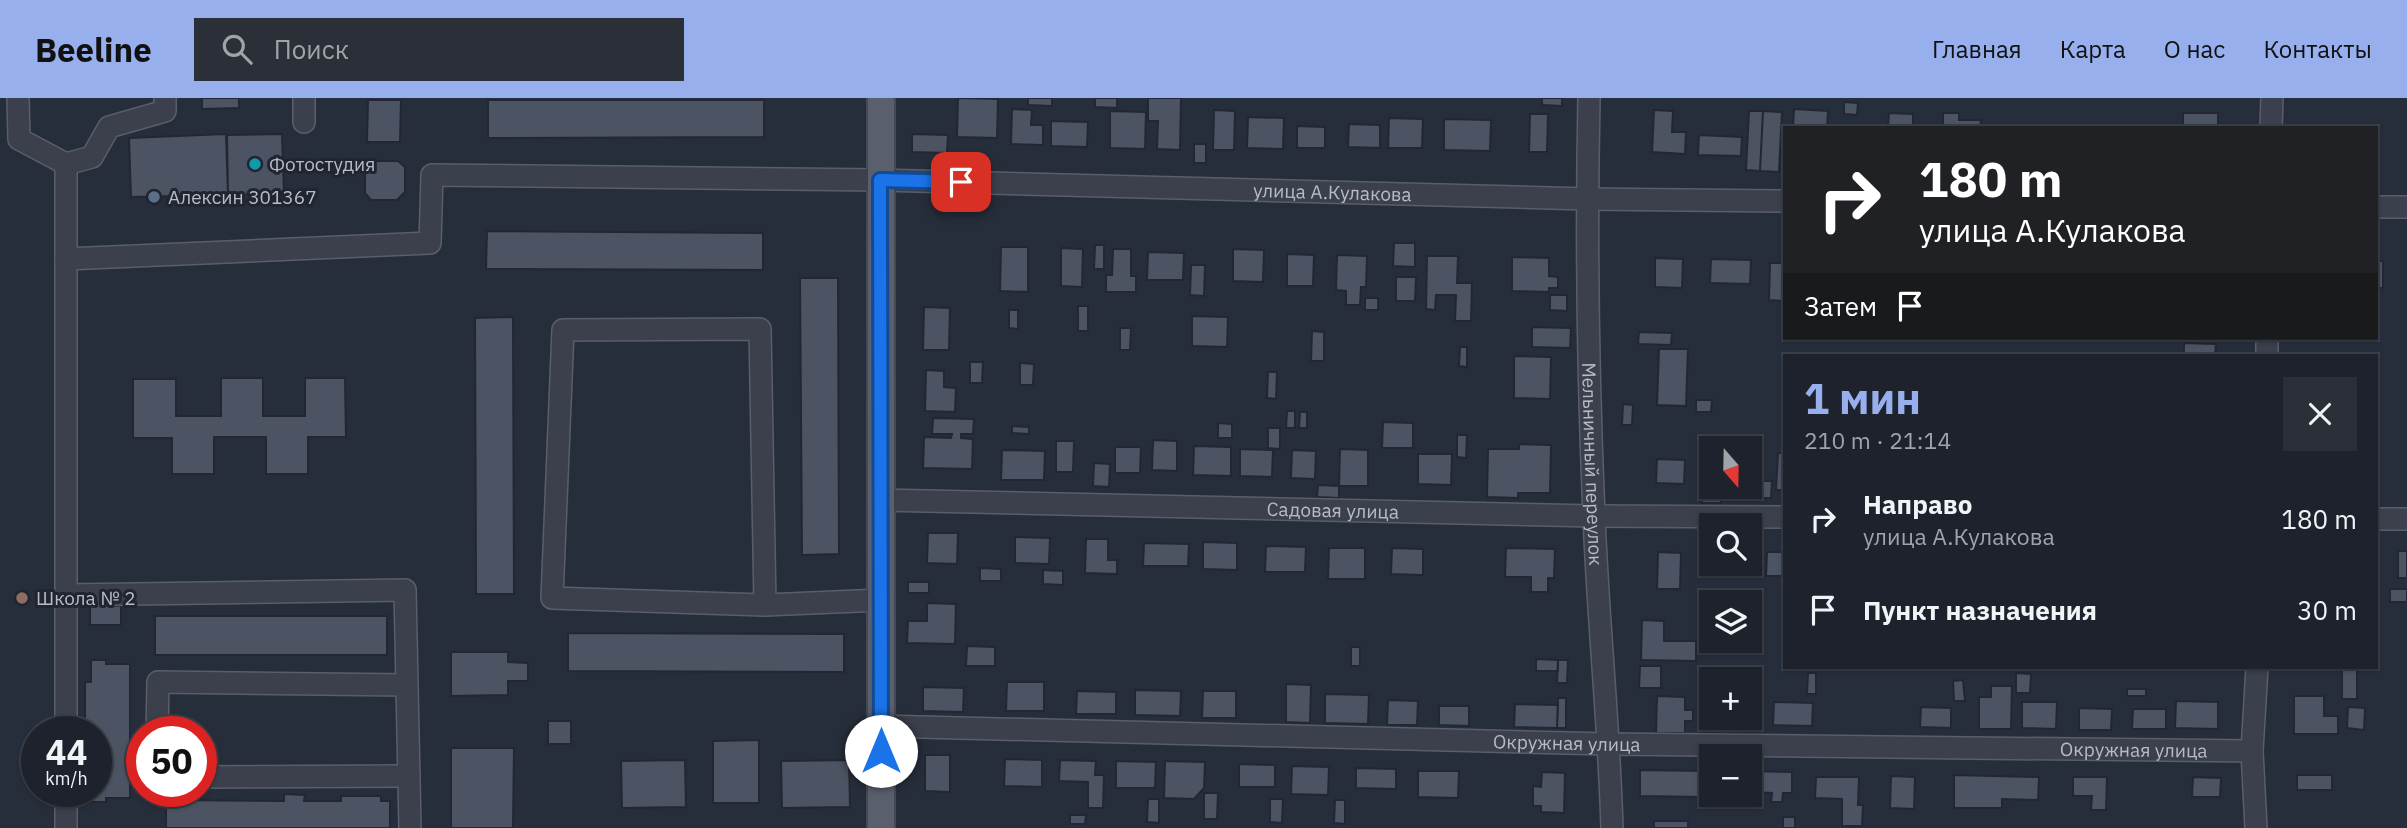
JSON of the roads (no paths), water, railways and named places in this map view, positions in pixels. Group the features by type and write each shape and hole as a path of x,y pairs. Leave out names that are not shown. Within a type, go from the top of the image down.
{"main road":[{"path":"881,98 881,828"}],"street":[{"path":"18,98 19,139 66,164 92,157 109,127 165,111 165,98"},
{"path":"304,98 304,122"},
{"name":"Мельничный переулок","path":"1590,98 1587,199 1594,516 1612,828"},
{"path":"2271,126 2272,98"},
{"path":"66,164 66,716"},
{"name":"улица А.Кулакова","path":"66,259 430,243 432,175 880,180 1587,199 1783,201"},
{"path":"2378,207 2407,207"},
{"path":"765,605 760,329 563,330 552,598 765,605 881,600"},
{"name":"Садовая улица","path":"880,500 1594,516 1783,517"},
{"path":"2378,519 2407,519"},
{"path":"66,595 405,590 410,828"},
{"path":"2256,828 2252,751 2257,669"},
{"path":"158,716 158,682 406,685"},
{"name":"Окружная улица","path":"881,726 1609,744 2252,751"},
{"path":"217,777 409,776"},
{"path":"66,807 66,828"}],"place":[{"name":"Фотостудия","path":"255,164"},
{"name":"Алексин 301367","path":"154,197"},
{"name":"Школа № 2","path":"22,598"}]}
